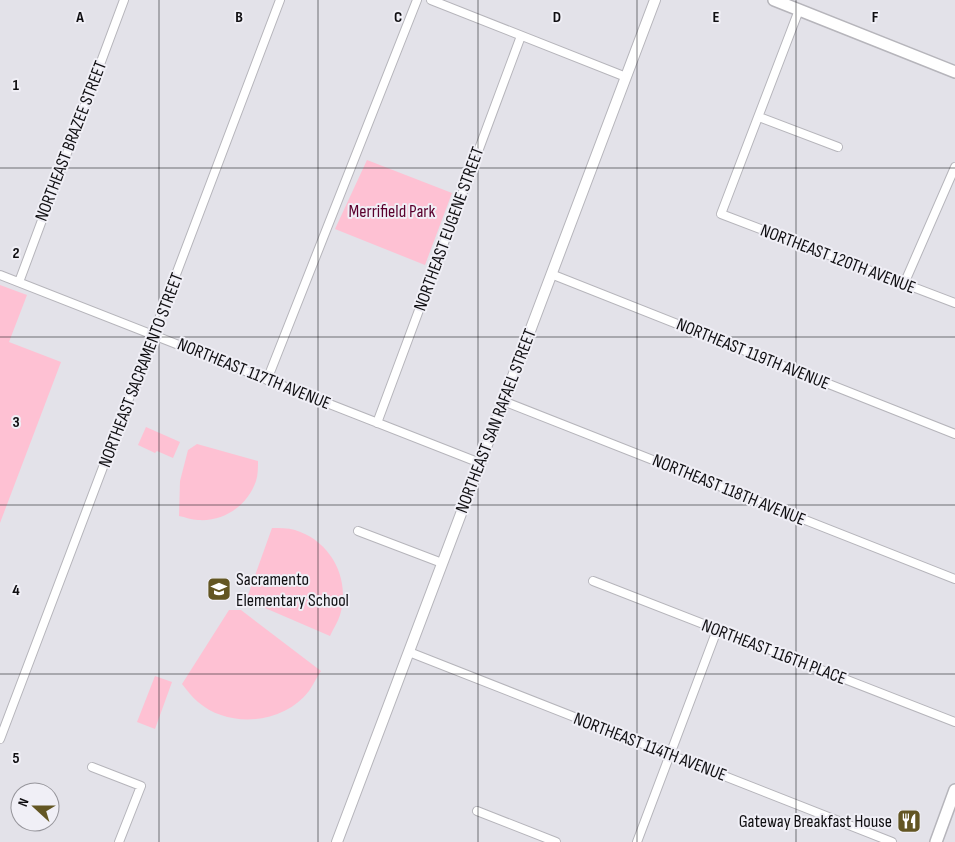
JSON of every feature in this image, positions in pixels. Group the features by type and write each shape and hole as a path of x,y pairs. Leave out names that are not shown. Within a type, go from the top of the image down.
{"main road":[{"path":"774,0 955,72"},
{"path":"936,842 955,790"}],"street":[{"name":"NORTHEAST BRAZEE STREET","path":"19,282 124,0"},
{"name":"NORTHEAST SACRAMENTO STREET","path":"0,738 280,0"},
{"path":"267,380 417,0"},
{"path":"431,0 626,77"},
{"name":"NORTHEAST SAN RAFAEL STREET","path":"337,842 655,0"},
{"path":"799,10 759,117 838,147"},
{"name":"NORTHEAST EUGENE STREET","path":"377,423 521,36"},
{"name":"NORTHEAST 120TH AVENUE","path":"759,117 721,214 955,303"},
{"path":"904,284 955,167"},
{"name":"NORTHEAST 117TH AVENUE","path":"0,274 480,463"},
{"name":"NORTHEAST 119TH AVENUE","path":"551,274 955,434"},
{"name":"NORTHEAST 118TH AVENUE","path":"503,401 955,579"},
{"path":"358,530 442,563"},
{"name":"NORTHEAST 116TH PLACE","path":"593,581 955,722"},
{"path":"638,842 717,630"},
{"name":"NORTHEAST 114TH AVENUE","path":"409,652 892,842"},
{"path":"92,767 141,786 119,842"},
{"path":"477,811 556,842"}],"green space":[{"name":"Merrifield Park","path":"367,160 452,193 425,265 335,229"},
{"path":"0,285 27,295 9,342 61,362 0,523"},
{"path":"146,427 180,442 173,458 157,451 155,453 138,445"},
{"path":"197,444 258,461 256,481 247,498 226,515 208,520 193,520 179,516 180,481 188,450"},
{"path":"272,528 292,529 308,535 328,552 335,563 343,588 343,601 339,618 330,636 251,602 248,595"},
{"path":"229,610 241,610 321,671 309,691 298,702 271,716 256,719 240,719 211,711 196,700 182,684"},
{"path":"155,676 172,682 155,729 137,722"}],"place":[{"name":"Sacramento Elementary School","path":"219,589"},
{"name":"Gateway Breakfast House","path":"909,821"}]}
